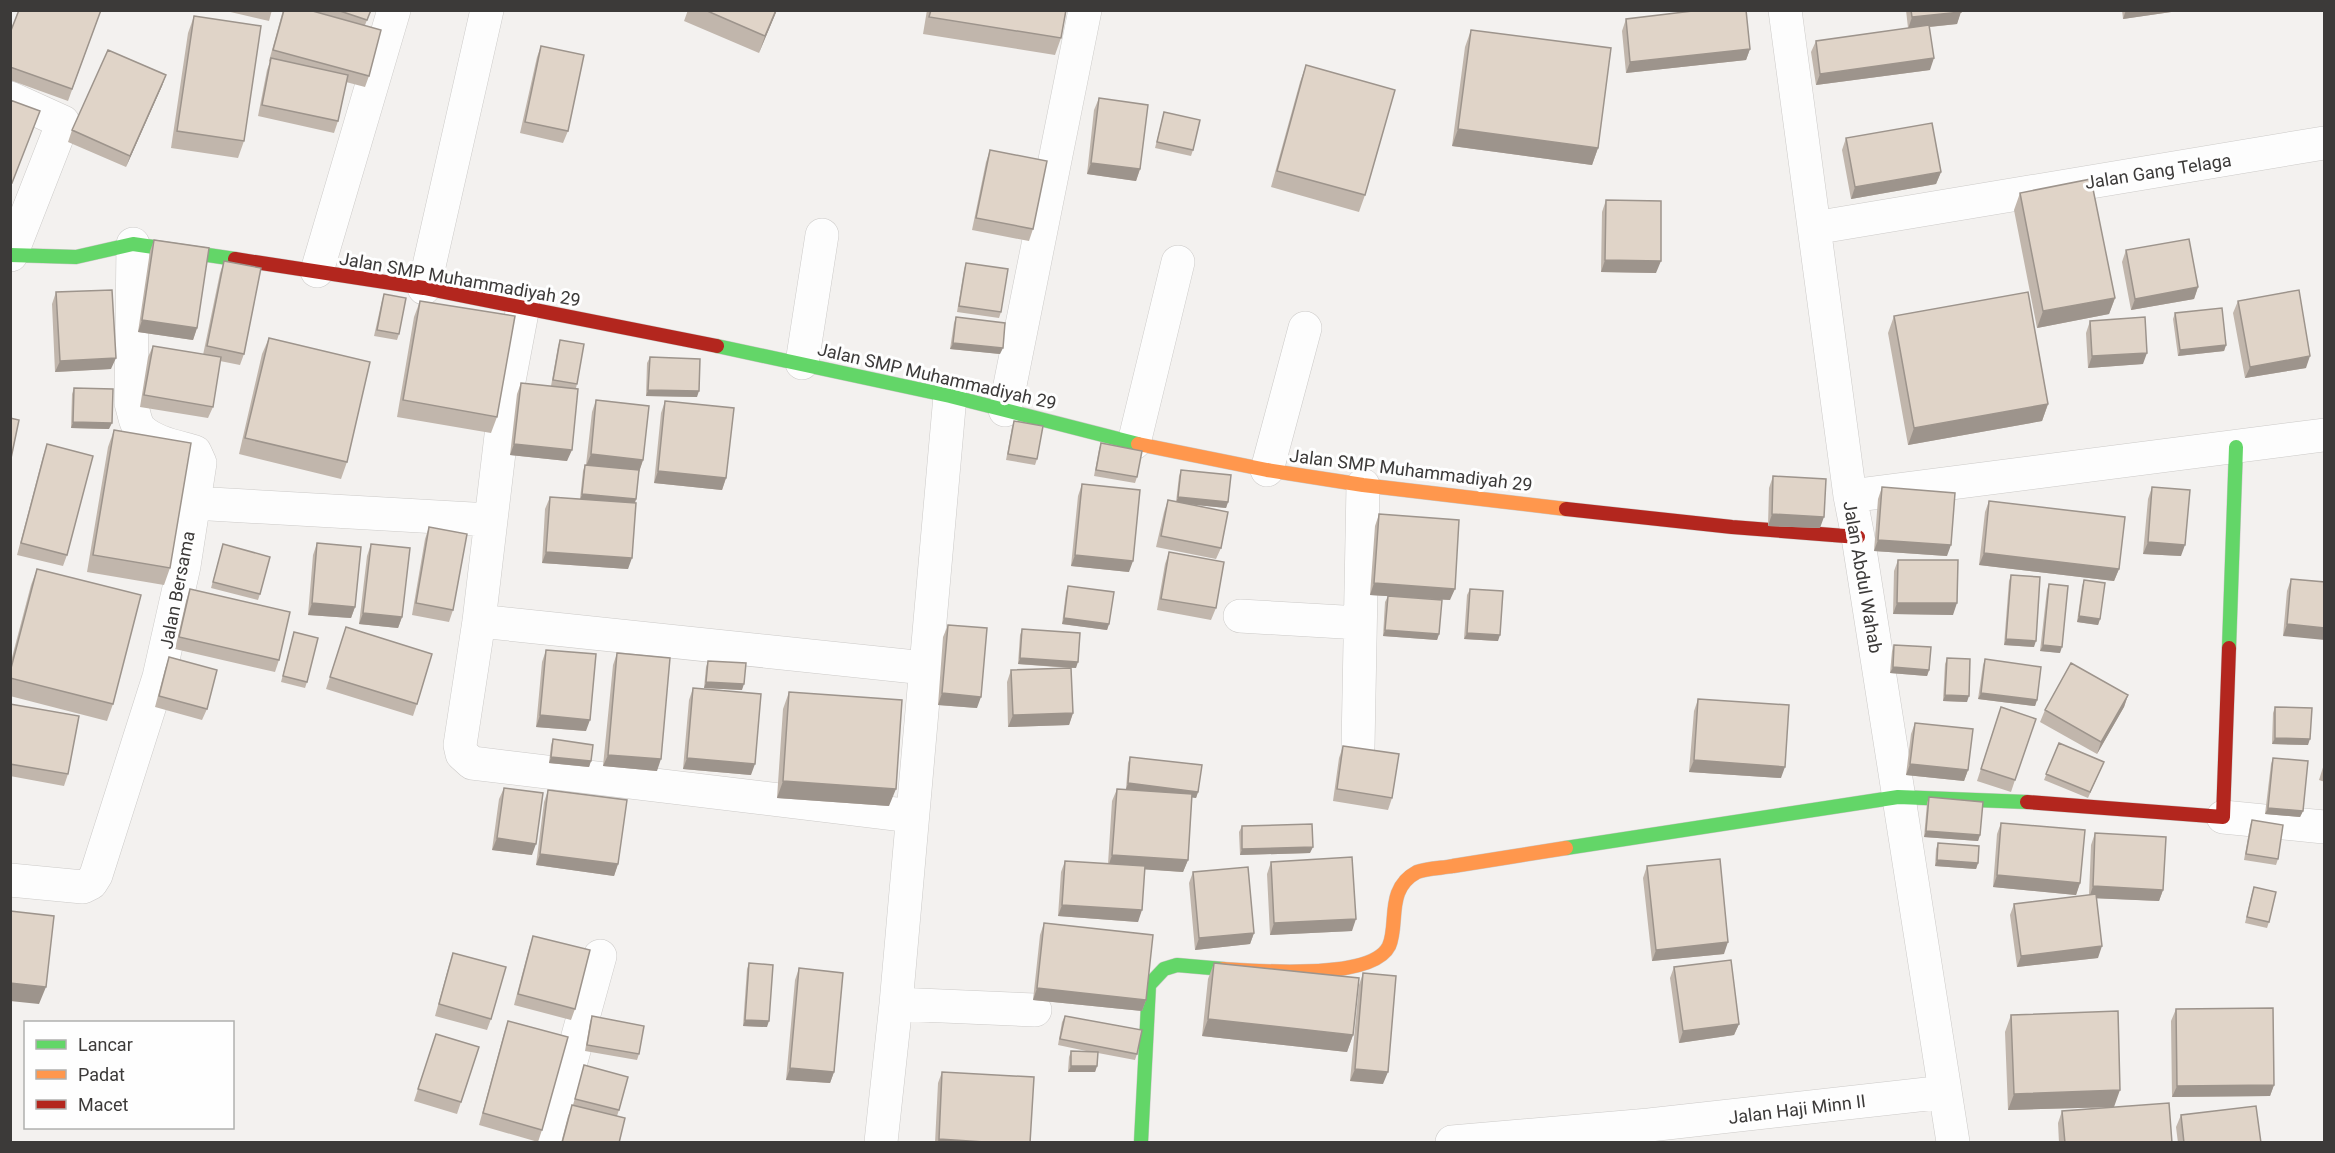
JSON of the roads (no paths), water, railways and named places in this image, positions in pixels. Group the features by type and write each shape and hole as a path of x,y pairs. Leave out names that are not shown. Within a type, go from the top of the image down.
{"street":[{"path":"317,271 394,10"},
{"path":"424,288 487,10"},
{"path":"1005,410 1085,10"},
{"name":"Jalan Abdul Wahab","path":"1785,10 1850,496 1953,1143"},
{"path":"10,98 63,122 11,255"},
{"name":"Jalan Gang Telaga","path":"1814,228 2325,143"},
{"path":"802,363 822,235"},
{"name":"Jalan SMP Muhammadiyah 29","path":"11,255 76,257 133,244 317,271 424,288 802,363 950,396 1134,443 1268,470 1363,484 1688,522 1858,537"},
{"name":"Jalan Bersama","path":"10,880 83,887 96,875 159,677 184,566 200,463 195,452 156,440 142,431 137,423 131,403 133,244"},
{"path":"1134,443 1178,262"},
{"path":"523,307 505,402 480,621 460,745 462,754 472,763 912,816"},
{"path":"1268,470 1305,328"},
{"path":"881,1143 896,1004 950,396"},
{"path":"1850,496 2325,435"},
{"path":"2223,817 2236,447"},
{"path":"1358,747 1363,484"},
{"path":"193,503 490,520"},
{"path":"1240,616 1360,623"},
{"path":"480,621 925,668"},
{"path":"1142,1143 1149,985 1164,969 1178,965 1271,971 1342,969 1378,959 1387,949 1397,895 1407,881 1418,872 1898,797 2057,803 2325,827"},
{"path":"552,1143 554,1123 600,956"},
{"path":"896,1004 1035,1010"},
{"name":"Jalan Haji Minn II","path":"1452,1143 1643,1134 1945,1092"}]}
